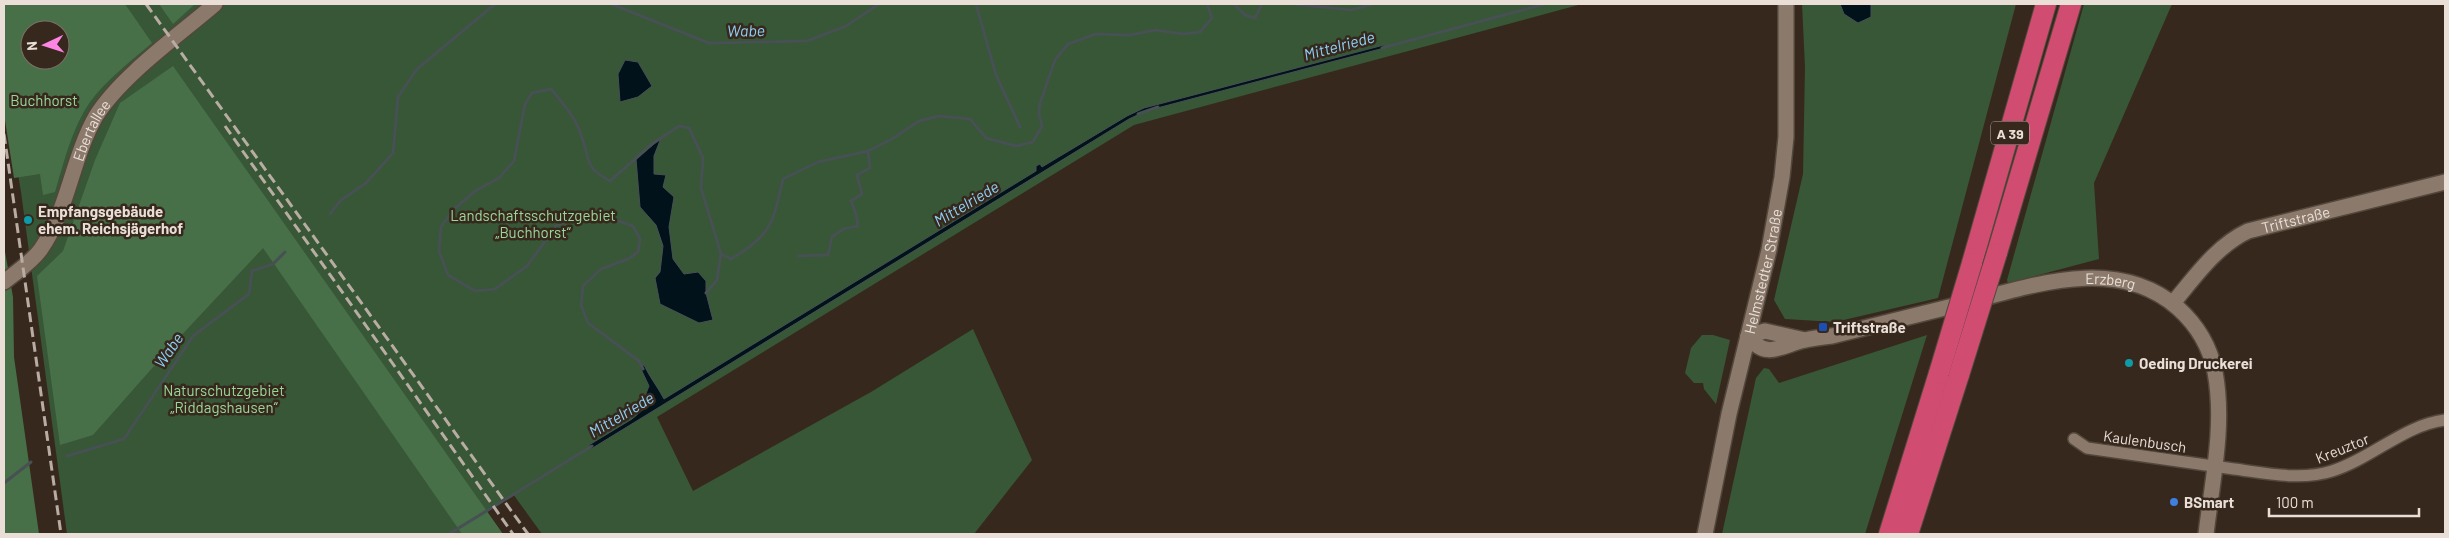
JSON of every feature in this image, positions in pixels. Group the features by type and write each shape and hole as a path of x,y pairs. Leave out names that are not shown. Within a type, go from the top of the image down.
{"highway":[{"name":"A 39","path":"1908,534 1949,374 1972,263 2046,4"},
{"name":"A 39","path":"1890,534 1949,374 1997,253 2071,4"}],"street":[{"name":"Ebertallee","path":"4,282 33,258 46,242 81,149 104,106 156,54 215,4"},
{"name":"Helmstedter Straße","path":"1705,534 1727,424 1769,250 1782,177 1786,137 1786,4"},
{"name":"Triftstraße","path":"2172,303 2217,253 2232,240 2248,231 2445,182"},
{"name":"Erzberg","path":"1748,336 1765,332 1805,340 1832,336 2035,286 2080,278 2122,279 2145,287 2172,303 2201,334 2215,370 2218,408 2214,466 2206,534"},
{"name":"Kreuztor","path":"2214,466 2291,476 2331,472 2353,463 2415,428 2445,420"},
{"name":"Kaulenbusch","path":"2074,439 2087,448 2214,466"}],"green space":[{"name":"Landschaftsschutzgebiet „Buchhorst“","path":"4,4 1582,4 1134,125 657,417 693,491 871,392 973,329 1032,460 974,534 542,534 513,494 469,520 478,534 67,534 21,192 4,89"},
{"name":"Buchhorst","path":"4,4 125,4 152,43 112,78 90,102 73,134 55,192 43,195 40,174 14,178 4,114"},
{"path":"159,4 195,4 173,24"},
{"path":"1802,4 2016,4 1938,298 1835,322 1785,319 1774,300 1803,174 1805,67"},
{"path":"2084,4 2172,4 2094,183 2099,259 2008,283 2007,280"},
{"path":"173,66 503,534 462,534 263,248 177,340 93,435 60,445 37,276 63,251 95,160 120,103"},
{"path":"4,246 13,297 14,357 39,534 4,534"},
{"path":"1702,335 1713,335 1730,340 1716,404 1704,389 1703,383 1694,383 1685,373 1691,348"},
{"path":"1927,335 1865,534 1722,534 1756,378 1764,368 1769,369 1779,383"}],"water":[{"path":"1840,4 1871,4 1871,17 1858,23 1844,14"},
{"path":"1384,45 1384,48 1146,111 1129,119 591,449 589,445 632,419 646,407 645,396 649,386 640,367 644,365 664,399 1036,171 1036,166 1040,164 1042,167 1127,116 1144,108"},
{"path":"625,60 638,62 652,86 638,97 620,102 618,74"},
{"path":"661,138 654,156 654,174 666,175 663,187 674,197 669,227 673,259 684,274 698,272 706,281 706,293 713,320 699,323 660,304 655,278 660,272 663,246 656,225 640,207 636,159"}],"waterway":[{"name":"Wabe","path":"330,214 341,200 366,183 393,153 398,97 417,69 495,4"},
{"name":"Wabe","path":"611,4 709,43 807,41 846,26 879,4"},
{"path":"976,4 996,75 1020,127"},
{"path":"721,254 731,259 755,243 762,235 773,218 783,179 818,162 868,151 892,139 919,121 939,116 970,119 986,138 1016,146 1033,142 1042,126 1039,114 1040,103 1055,60 1068,44 1096,34 1130,35 1155,30 1183,34 1200,32 1212,18 1207,4"},
{"path":"1234,4 1245,15 1255,18 1262,4"},
{"path":"1293,4 1351,10 1373,4"},
{"name":"Mittelriede","path":"1382,48 1545,4"},
{"path":"643,369 639,361 588,323 581,305 583,286 601,269 628,259 638,252 640,239 633,226 591,212 557,225 527,266 495,289 475,291 448,275 439,251 441,227 452,211 475,191 499,178 514,161 525,104 532,93 551,89 576,122 592,167 601,176 610,181 652,144 679,126 689,128 703,158 701,188 721,254 717,280 706,293"},
{"name":"Mittelriede","path":"1138,114 1158,107"},
{"path":"798,256 828,255 832,237 843,229 858,226 851,201 862,194 857,175 870,168 868,151"},
{"name":"Wabe","path":"67,456 124,439 193,336 249,294 252,271 273,264 285,252"},
{"name":"Mittelriede","path":"449,534 592,446"},
{"name":"Wabe","path":"4,483 31,462"}],"railway":[{"path":"146,4 528,534"},
{"path":"225,126 513,534"},
{"path":"4,134 61,534"}],"place":[{"name":"Empfangsgebäude ehem. Reichsjägerhof","path":"28,220"},
{"name":"Triftstraße","path":"1823,327"},
{"name":"Oeding Druckerei","path":"2129,363"},
{"name":"BSmart","path":"2174,502"}],"park label":[{"name":"Naturschutzgebiet „Riddagshausen“","path":"224,398"}]}
